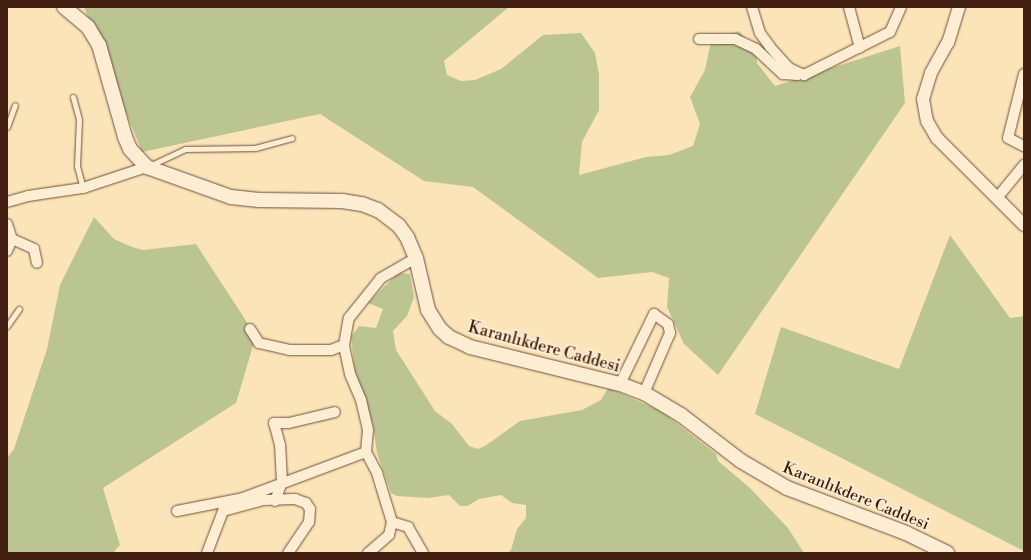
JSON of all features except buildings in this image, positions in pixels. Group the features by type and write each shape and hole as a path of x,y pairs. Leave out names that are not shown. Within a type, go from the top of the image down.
{"main road":[{"name":"Karanlıkdere Caddesi","path":"64,7 88,27 99,45 125,137 130,149 147,167 231,197 259,200 362,204 378,210 399,226 416,258 428,310 440,329 449,337 470,348 620,384 644,393 681,415 741,461 787,488 906,533 948,553"}],"street":[{"path":"752,7 760,33 770,48 789,68 804,75"},
{"path":"849,7 860,48"},
{"path":"699,39 735,39 756,49 783,74 804,75 890,32 901,7"},
{"path":"959,7 948,42 932,73 924,99 926,121 938,138 1024,225"},
{"path":"1024,74 1008,138 1024,146"},
{"path":"997,198 1024,165"},
{"path":"7,202 28,196 83,188 147,167"},
{"path":"7,224 12,239 7,251"},
{"path":"12,239 34,249 37,263"},
{"path":"368,553 389,535 392,522 377,473 366,452 368,430 361,400 350,374 344,345 349,318 381,278 416,258"},
{"path":"620,384 654,314 668,324 670,333 644,393"},
{"path":"250,329 259,343 289,350 331,350 344,345"},
{"path":"275,501 282,482 280,445 274,423 289,423 336,412"},
{"path":"177,511 242,498 366,452"},
{"path":"207,553 223,512 264,500 275,501 296,499 306,503 310,509 309,522 288,553"},
{"path":"392,522 408,527 423,553"}],"lane":[{"path":"73,97 79,119 77,166 83,188"},
{"path":"7,127 16,106"},
{"path":"147,167 164,156 185,149 255,148 292,138"},
{"path":"7,326 20,309"}],"green space":[{"path":"84,7 509,7 444,61 447,75 461,81 475,80 501,69 543,35 581,33 595,53 599,75 599,110 582,142 579,175 646,157 669,155 693,146 700,124 690,97 705,70 711,41 739,31 756,50 757,63 775,86 900,46 905,103 718,375 684,344 667,307 669,278 652,272 598,278 473,187 424,181 320,114 142,152"},
{"path":"94,217 114,239 143,250 196,244 256,336 236,403 103,488 120,545 113,553 7,553 7,458 14,449 47,349 60,285"},
{"path":"950,235 1010,318 1024,316 1024,551 755,414 781,327 899,369"},
{"path":"398,273 410,274 414,297 407,316 393,331 396,350 435,411 452,424 469,446 478,449 485,446 520,421 582,410 601,400 608,388 661,411 716,454 718,461 750,488 788,528 804,553 507,553 511,550 517,529 526,518 526,505 512,503 501,495 479,499 467,506 460,506 449,495 428,498 397,496 391,493 377,453 373,424 355,371 351,337 359,326 376,328 383,309 368,303"}]}
